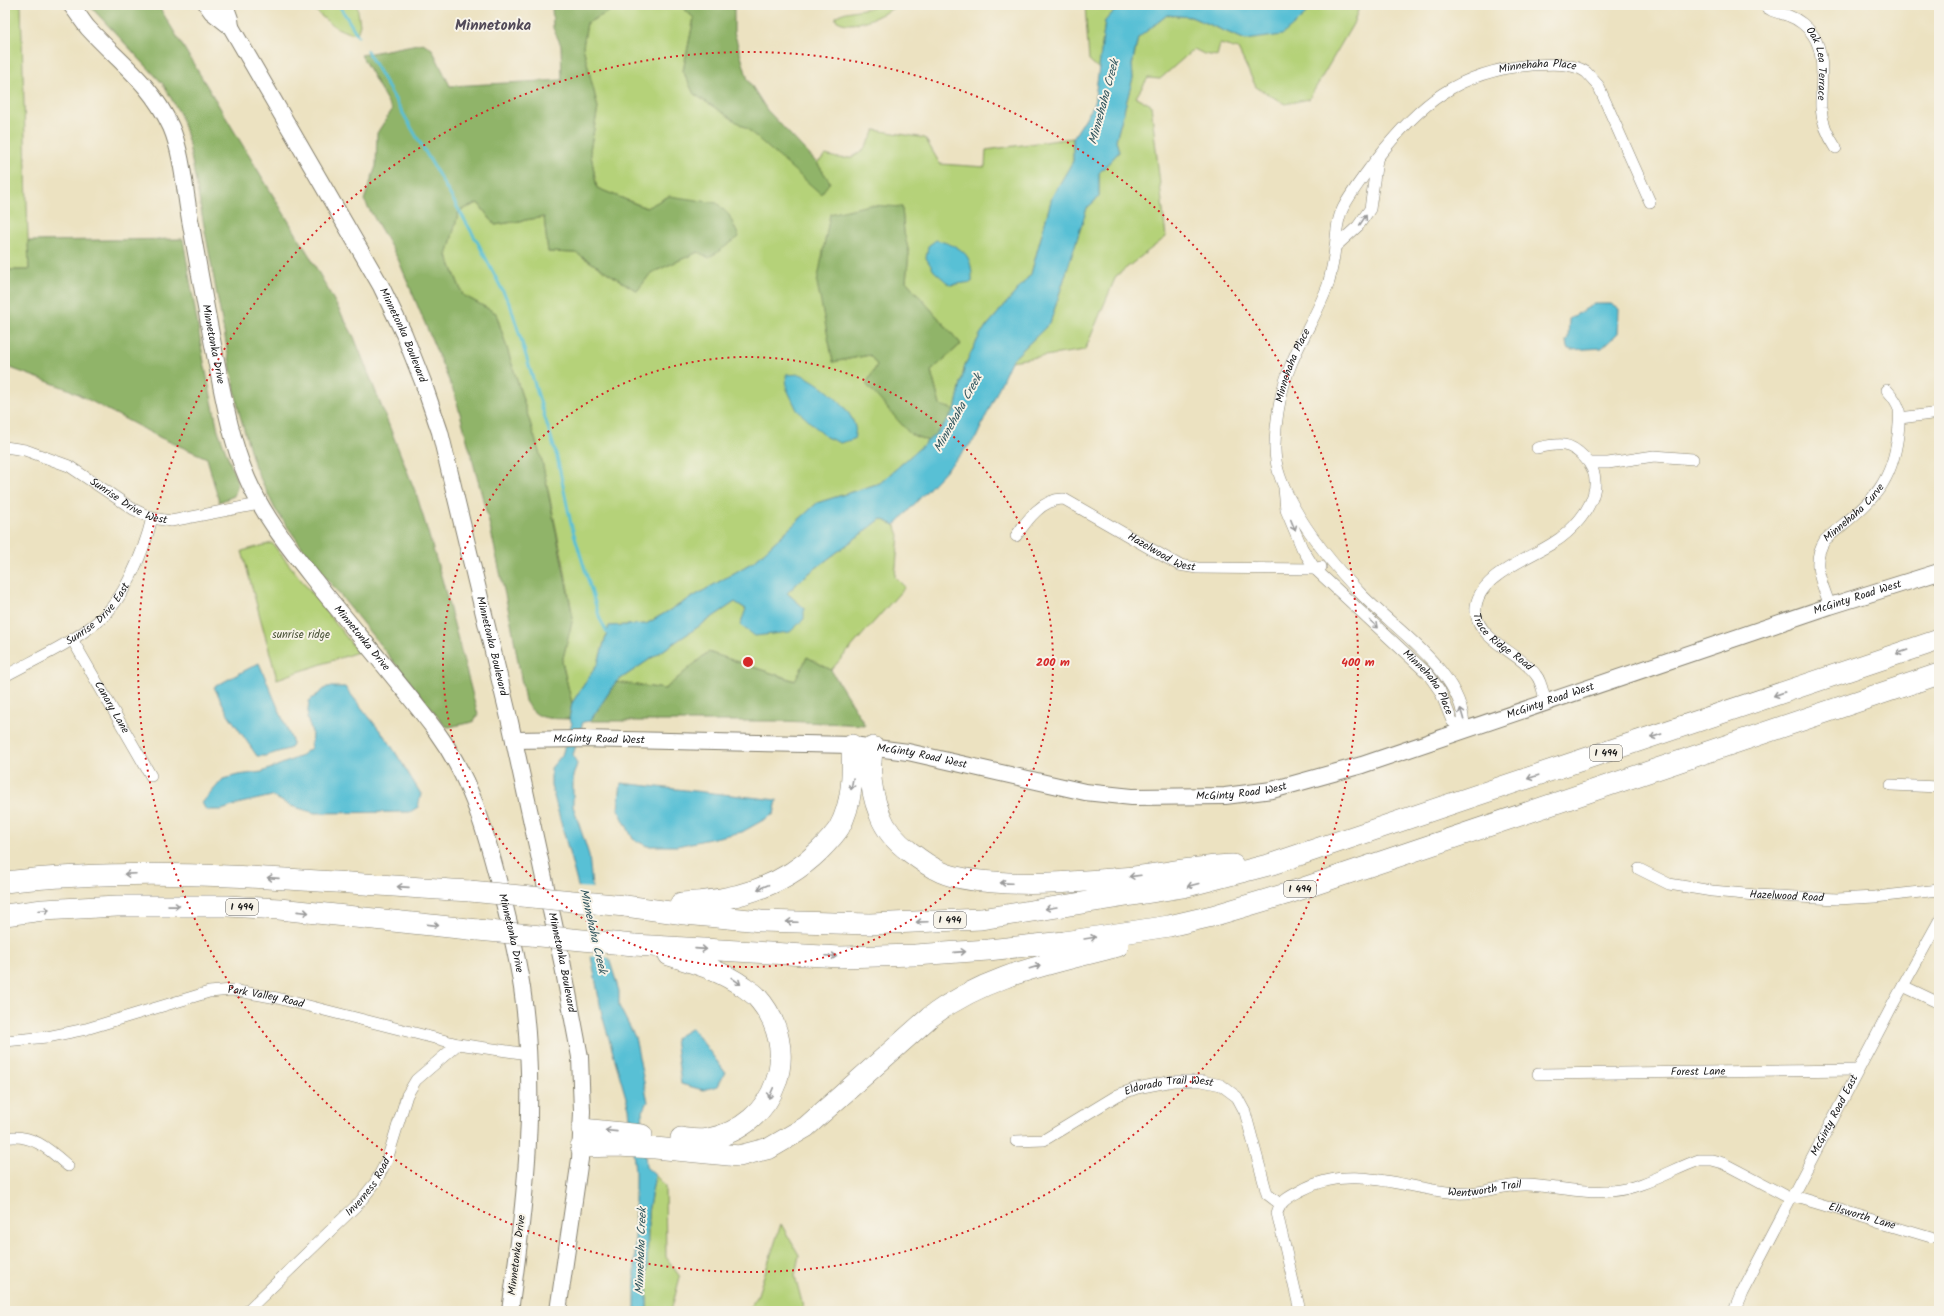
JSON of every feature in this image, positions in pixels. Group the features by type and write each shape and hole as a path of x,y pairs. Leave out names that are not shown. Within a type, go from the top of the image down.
{"highway":[{"name":"I 494","path":"5,882 88,875 200,874 470,891 761,921 870,924 981,919 1182,887 1272,864 1939,640"},
{"name":"I 494","path":"5,915 43,910 117,906 228,906 279,909 634,945 840,957 914,955 1064,942 1169,926 1212,916 1286,894 1939,674"},
{"path":"862,746 871,780 873,798 884,825 898,843 920,860 942,872 972,880 1006,883 1051,883 1134,877 1202,866 1272,864"},
{"path":"625,906 708,902 736,897 763,888 787,876 806,863 839,828 848,802 862,746"},
{"path":"581,1138 617,1146 739,1156 770,1148 806,1127 936,1013 968,992 998,979 1047,963 1137,941 1169,926"},
{"path":"581,1138 660,1137 707,1139 732,1132 756,1115 765,1106 777,1080 780,1067 778,1036 765,1008 756,995 729,976 709,968 634,945"}],"main road":[{"name":"Minnetonka Drive","path":"71,5 88,27 133,71 150,91 172,130 178,151 200,282 227,416 237,454 259,504 286,546 438,735 463,773 477,805 506,909 522,989 528,1054 529,1133 527,1170 510,1311"},
{"name":"Minnetonka Boulevard","path":"207,5 212,12 231,28 381,286 404,334 423,382 440,432 514,740 572,1007 580,1057 581,1138 558,1311"},
{"name":"Minnetonka Boulevard","path":"225,5 230,19 231,28"},
{"name":"McGinty Road West","path":"514,740 597,739 862,746 954,761 1085,792 1132,797 1179,798 1225,796 1272,790 1362,766 1830,606 1939,572"}],"street":[{"name":"Oak Lea Terrace","path":"1764,5 1768,9 1791,16 1803,24 1813,35 1819,48 1821,63 1821,110 1828,136 1836,148"},
{"name":"Minnehaha Place","path":"1464,730 1464,717 1454,692 1436,664 1363,596 1313,540 1284,488 1277,470 1275,446 1280,400 1292,361 1323,297 1331,272 1337,225 1342,209 1356,187 1394,137 1415,114 1437,97 1460,82 1475,76 1516,66 1542,65 1566,66 1585,72 1598,85 1650,202"},
{"name":"Minnehaha Place","path":"1335,247 1358,226 1370,209 1377,160"},
{"name":"Minnehaha Curve","path":"1830,606 1816,560 1819,550 1825,540 1881,489 1889,473 1895,456 1900,418 1898,403 1887,390"},
{"path":"1900,418 1939,413"},
{"path":"1537,448 1553,445 1566,445 1579,451 1590,463 1608,463 1654,456 1693,459"},
{"name":"Sunrise Drive West","path":"5,447 25,450 69,466 133,509 152,518 171,521 259,504"},
{"name":"Trace Ridge Road","path":"1546,703 1537,676 1526,663 1489,636 1480,625 1476,613 1478,601 1483,590 1500,574 1522,559 1553,543 1569,531 1588,509 1596,486 1595,474 1590,463"},
{"name":"Minnehaha Place","path":"1284,488 1286,510 1302,548 1315,569 1428,674 1440,692 1452,721 1464,730"},
{"name":"Hazelwood West","path":"1016,536 1028,518 1054,498 1064,499 1179,565 1197,568 1315,569 1333,564"},
{"name":"Sunrise Drive East","path":"5,676 72,639 98,622 109,611 119,596 137,560 152,518"},
{"name":"Canary Lane","path":"72,639 151,776"},
{"path":"1891,785 1939,787"},
{"name":"Hazelwood Road","path":"1638,869 1669,884 1712,891 1756,895 1837,899 1875,897 1939,890"},
{"name":"McGinty Road East","path":"1734,1311 1742,1292 1858,1070 1939,921"},
{"path":"1903,986 1939,1003"},
{"name":"Park Valley Road","path":"5,1041 47,1037 86,1029 209,992 232,990 277,998 458,1044 528,1054"},
{"name":"Inverness Road","path":"247,1311 359,1203 375,1183 389,1154 407,1095 416,1080 458,1044"},
{"name":"Forest Lane","path":"1538,1074 1858,1070"},
{"name":"Eldorado Trail West","path":"1016,1141 1044,1140 1118,1095 1137,1088 1173,1081 1202,1081 1221,1085 1237,1097 1246,1112 1267,1194 1280,1204"},
{"path":"5,1138 16,1136 34,1140 49,1149 68,1166"},
{"name":"Wentworth Trail","path":"1280,1204 1285,1199 1306,1187 1328,1180 1352,1176 1379,1179 1437,1191 1459,1193 1481,1193 1526,1184 1595,1192 1611,1191 1628,1188 1699,1160 1712,1160 1723,1163 1792,1198"},
{"name":"Ellsworth Lane","path":"1792,1198 1931,1237"},
{"path":"1280,1204 1277,1213 1300,1311"}],"green space":[{"path":"5,5 21,5 29,270 5,270"},
{"path":"89,5 158,5 309,255 354,337 417,496 442,579 478,715 473,722 449,727 445,726 304,550 275,509 255,467 239,412 188,140 180,114 163,84"},
{"path":"310,5 357,5 360,25 357,34 337,28 325,20"},
{"path":"552,5 669,5 614,9 587,23 583,47 598,108 590,150 597,188 646,208 669,196 717,203 729,215 739,237 709,258 698,252 651,273 637,291 576,253 548,252 544,217 495,225 478,203 459,211 447,256 463,295 496,313 542,461 573,618 562,662 572,703 569,719 549,718 539,715 529,707 525,701 511,622 488,518 455,395 398,259 364,200 376,166 377,133 392,110 361,55 423,43 432,49 450,86 562,80 561,45 553,28"},
{"path":"680,5 694,18 683,71 694,94 830,182 817,163 826,155 844,158 856,155 862,151 875,130 925,138 940,164 985,167 986,150 1073,138 1073,161 1052,197 1031,274 981,333 965,365 955,410 940,405 931,371 961,344 906,281 909,253 904,232 902,207 833,362 870,355 877,365 910,434 928,441 880,483 817,503 753,562 646,624 609,626 598,663 572,703 562,662 573,618 563,561 542,461 496,313 463,295 447,255 459,211 478,203 495,225 544,217 548,252 576,253 637,291 651,273 698,252 669,196 647,208 597,188 590,150 598,108 583,47 587,23 614,9"},
{"path":"680,5 734,5 734,32 748,80 767,110 817,163 830,182 821,194 746,128 694,94 683,71 694,18"},
{"path":"880,5 898,5 885,13 859,23 850,24 836,20 836,17 849,11"},
{"path":"1085,5 1120,5 1105,21 1099,69 1089,60"},
{"path":"1309,5 1360,5 1353,24 1309,99 1285,104 1256,87 1238,49 1220,44 1217,56 1204,54 1194,49 1160,79 1148,78 1136,97 1151,105 1166,237 1116,276 1085,350 1011,361 1050,323 1087,208 1099,197 1099,173 1119,152 1116,140 1133,78 1132,65 1138,38 1167,15 1191,17 1246,40 1304,16"},
{"path":"869,205 902,207 904,232 909,253 906,281 961,344 931,371 940,405 955,410 940,430 928,441 910,434 866,384 877,365 870,355 833,362 817,283 830,214"},
{"path":"183,239 204,362 218,430 238,484 234,496 219,502 207,458 161,438 68,389 5,366 5,270 29,270 28,241"},
{"path":"881,519 895,525 899,535 895,577 905,587 831,670 807,657 796,681 708,652 665,689 616,682 735,602 746,609 804,608 787,593 804,577"},
{"name":"sunrise ridge","path":"272,543 358,652 277,679 242,551"},
{"path":"708,652 795,681 807,657 831,670 865,725 784,721 590,721 616,682 665,689"},
{"path":"655,1175 665,1186 666,1257 680,1277 671,1311 647,1311 648,1212"},
{"path":"781,1224 799,1255 795,1276 803,1306 801,1311 747,1311 757,1297"}],"water":[{"name":"Minnehaha Creek","path":"1120,5 1309,5 1304,16 1282,35 1246,40 1191,17 1167,15 1138,38 1132,65 1133,78 1116,140 1119,152 1099,173 1099,197 1087,208 1050,323 1011,361 976,438 895,525 881,519 804,577 787,593 804,608 804,619 790,632 755,636 740,625 746,609 735,602 616,682 590,721 583,722 573,755 577,764 573,776 573,806 589,855 592,887 609,958 619,991 619,1006 635,1037 648,1102 642,1111 646,1167 655,1175 648,1212 647,1311 635,1311 635,1172 629,1108 602,1015 578,886 551,785 551,768 562,755 572,723 569,719 572,703 598,663 609,626 646,624 753,562 817,503 880,483 940,430 955,410 965,365 981,333 1031,274 1052,197 1073,161 1073,138 1094,105 1105,21"},
{"path":"936,240 953,245 964,253 970,264 972,282 950,285 934,271 926,258 928,246"},
{"path":"1594,304 1611,304 1619,309 1618,333 1602,348 1571,350 1567,348 1566,341 1568,338 1569,319"},
{"path":"800,374 816,382 841,403 852,419 855,427 854,439 840,443 826,437 797,410 787,389 786,375"},
{"path":"259,663 293,743 291,748 265,756 257,756 228,714 214,687"},
{"path":"327,687 345,687 389,742 421,794 418,807 410,812 315,813 291,806 272,796 241,803 222,810 206,810 202,803 223,779 238,775 262,772 299,757 311,748 312,732 307,719 309,701"},
{"path":"621,783 777,800 774,814 742,832 677,846 647,846 633,839 618,809"},
{"path":"692,1028 725,1072 718,1086 703,1090 681,1084 675,1038"}],"pier":[{"path":"576,887 594,888 611,958 589,956"}],"waterway":[{"path":"339,5 358,36"},
{"path":"367,51 478,243 511,307 557,457 571,524 600,619 608,634"}],"district":[{"name":"Minnetonka","path":"493,26"}]}
